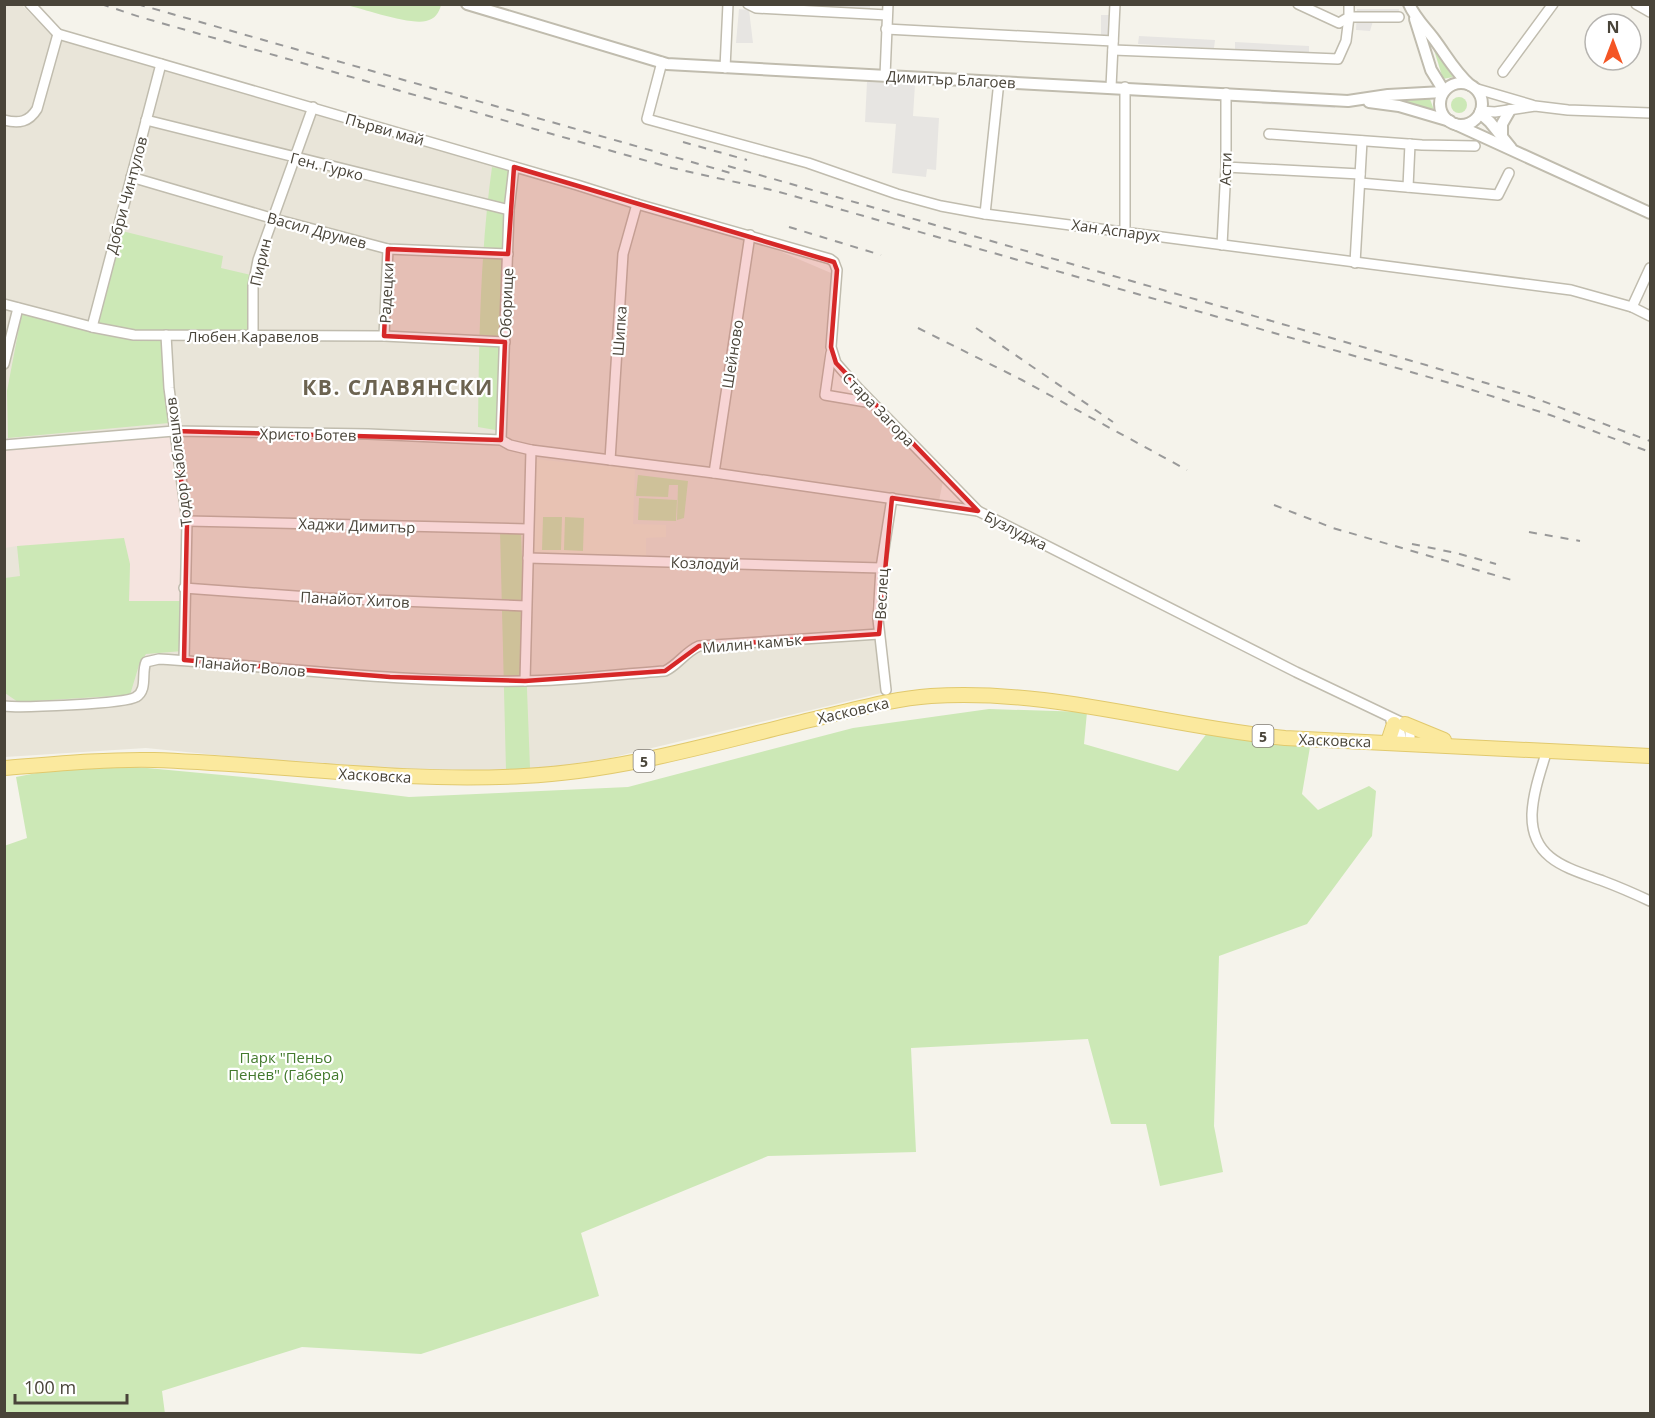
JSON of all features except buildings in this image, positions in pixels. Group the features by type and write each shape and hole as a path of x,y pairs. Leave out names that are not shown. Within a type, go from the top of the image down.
{"main road":[{"name":"Хасковска","path":"4,768 59,763 156,760 395,777 466,779 583,772 620,766 880,704 934,696 1004,696 1063,702 1254,735 1650,756"},
{"path":"1396,722 1400,742"},
{"path":"1396,722 1467,746"},
{"name":"Хасковска","path":"4,776 59,763"}],"street":[{"path":"4,120 22,122 32,117 58,34 30,4"},
{"name":"Димитър Благоев","path":"467,4 662,62 725,68 1125,87 1348,101 1444,91"},
{"path":"725,68 728,4"},
{"path":"748,4 756,8 887,15"},
{"path":"885,76 888,4"},
{"path":"1111,87 1115,4"},
{"path":"1298,4 1339,23 1349,17 1399,17"},
{"path":"886,29 1113,46 1338,59 1346,41 1349,4"},
{"path":"1409,4 1431,70 1444,91"},
{"path":"1503,72 1553,4"},
{"path":"1636,4 1650,12"},
{"path":"1414,16 1432,36 1457,72 1472,86 1481,98 1480,112 1472,121 1466,124 1453,123 1445,117 1440,105 1444,91 1456,83 1472,86 1535,106 1568,110 1650,113"},
{"name":"Първи май","path":"58,34 637,204 824,256 834,262 837,270 831,347"},
{"name":"Хан Аспарух","path":"662,62 647,119 808,164 941,206 985,214 1571,291 1632,307 1650,316"},
{"name":"Добри Чинтулов","path":"92,327 161,63"},
{"path":"1413,93 1426,87 1431,81 1431,70"},
{"path":"985,214 999,81"},
{"path":"1125,87 1125,231"},
{"name":"Асти","path":"1221,245 1226,167 1226,93"},
{"path":"1348,101 1400,106 1453,123 1650,213"},
{"path":"1480,112 1535,106"},
{"name":"Пирин","path":"253,336 253,286 258,260 271,218 296,158 313,107"},
{"path":"1502,137 1502,124 1510,110"},
{"path":"1480,112 1513,151"},
{"name":"Ген. Гурко","path":"146,120 509,210"},
{"path":"1269,134 1475,146"},
{"path":"1355,263 1362,141"},
{"path":"1408,187 1410,144"},
{"name":"Оборище","path":"501,440 509,210 514,167"},
{"path":"1226,167 1498,195 1509,173"},
{"name":"Васил Друмев","path":"131,177 388,249 508,254"},
{"name":"Шипка","path":"610,459 623,254 637,204"},
{"name":"Шейново","path":"714,473 750,235"},
{"name":"Радецки","path":"384,336 388,249"},
{"path":"1632,307 1650,268"},
{"name":"Любен Каравелов","path":"4,304 92,327 134,335 384,336 505,342"},
{"path":"4,364 18,308"},
{"name":"Тодор Каблешков","path":"166,335 169,388 187,521 183,660"},
{"path":"831,347 825,395 872,403"},
{"name":"Стара Загора","path":"831,347 836,363 978,511"},
{"name":"Христо Ботев","path":"4,445 174,430 368,434 501,440 510,445 531,450 610,459"},
{"path":"525,681 531,450"},
{"name":"Бузлуджа","path":"610,459 978,511 1396,722"},
{"name":"Веслец","path":"886,690 878,619 882,568 892,498"},
{"name":"Хаджи Димитър","path":"187,521 528,529"},
{"name":"Козлодуй","path":"528,558 882,568"},
{"name":"Панайот Хитов","path":"184,588 323,598 526,606"},
{"name":"Милин камък","path":"525,681 665,671 674,667 688,652 699,646 879,634"},
{"name":"Панайот Волов","path":"4,706 94,704 128,700 137,697 144,686 146,662 159,658 390,677 458,681 525,681"},
{"path":"1396,722 1410,730 1400,742"},
{"path":"1547,750 1535,792 1532,816 1533,827 1541,849 1551,858 1574,871 1650,901"}],"highlighted area":[{"path":"514,167 834,262 837,270 831,347 836,363 978,511 892,498 879,634 699,646 665,671 525,681 390,677 184,660 187,521 174,431 501,440 505,342 384,336 388,249 508,254"}],"shaded area":[{"path":"5,5 22,5 51,35 278,104 763,244 831,273 821,397 870,406 943,481 939,501 888,494 872,607 882,693 610,758 538,770 459,774 366,770 146,748 5,757"},
{"path":"766,5 870,6 870,11"},
{"path":"739,9 749,10 753,43 736,43"},
{"path":"1357,9 1399,9 1398,20 1373,21 1370,31 1356,30"},
{"path":"1101,15 1111,15 1111,37 1101,37"},
{"path":"1139,36 1215,40 1214,48 1138,44"},
{"path":"1235,42 1309,46 1309,54 1235,50"},
{"path":"867,82 915,84 913,116 939,118 936,170 927,169 926,177 892,173 896,124 865,122"},
{"path":"1261,99 1336,102 1335,108 1262,104"},
{"path":"170,432 184,515 183,601 129,602 130,564 17,546 5,548 5,447"},
{"path":"534,459 635,469 633,524 666,525 666,537 646,538 646,556 531,552"}],"green space":[{"path":"346,5 441,5 434,17 418,22"},
{"path":"1434,50 1453,77 1443,79"},
{"path":"1459,97 1465,99 1467,105 1465,111 1459,113 1453,111 1451,105 1453,99"},
{"path":"1430,99 1435,113 1398,101"},
{"path":"492,167 514,171 501,431 478,427 483,265"},
{"path":"122,231 223,256 221,268 251,275 248,291 249,332 162,330 169,423 8,438 7,391 22,312 93,330"},
{"path":"638,475 688,481 684,518 677,520 678,485 669,485 668,497 636,496"},
{"path":"639,498 677,500 676,521 638,520"},
{"path":"543,517 562,517 561,550 542,550"},
{"path":"565,517 584,518 583,551 564,550"},
{"path":"500,531 521,532 530,768 506,770"},
{"path":"124,538 130,564 129,601 183,601 183,651 146,654 139,665 130,695 18,702 5,693 5,578 20,576 17,546"},
{"name":"Парк \"Пеньо Пенев\" (Габера)","path":"989,709 1087,712 1084,744 1178,771 1208,732 1226,732 1310,747 1302,794 1318,810 1369,786 1376,791 1372,836 1307,924 1219,956 1214,1126 1223,1172 1160,1186 1146,1124 1111,1124 1088,1039 911,1048 916,1152 768,1156 581,1233 599,1296 421,1354 302,1347 162,1391 165,1414 5,1413 4,846 27,838 16,777 52,770 126,766 254,778 409,797 628,787 853,728"}],"railway":[{"path":"101,4 672,168 776,191 1460,386 1550,415 1650,452"},
{"path":"137,4 734,174"},
{"path":"683,142 747,160"},
{"path":"728,166 1426,365 1529,396 1650,441"},
{"path":"789,227 881,255"},
{"path":"918,328 1022,380 1187,470"},
{"path":"976,328 1113,422"},
{"path":"1274,505 1333,528 1515,581"},
{"path":"1529,532 1580,541"},
{"path":"1412,544 1496,564"}],"district":[{"name":"КВ. СЛАВЯНСКИ","path":"398,387"}]}
